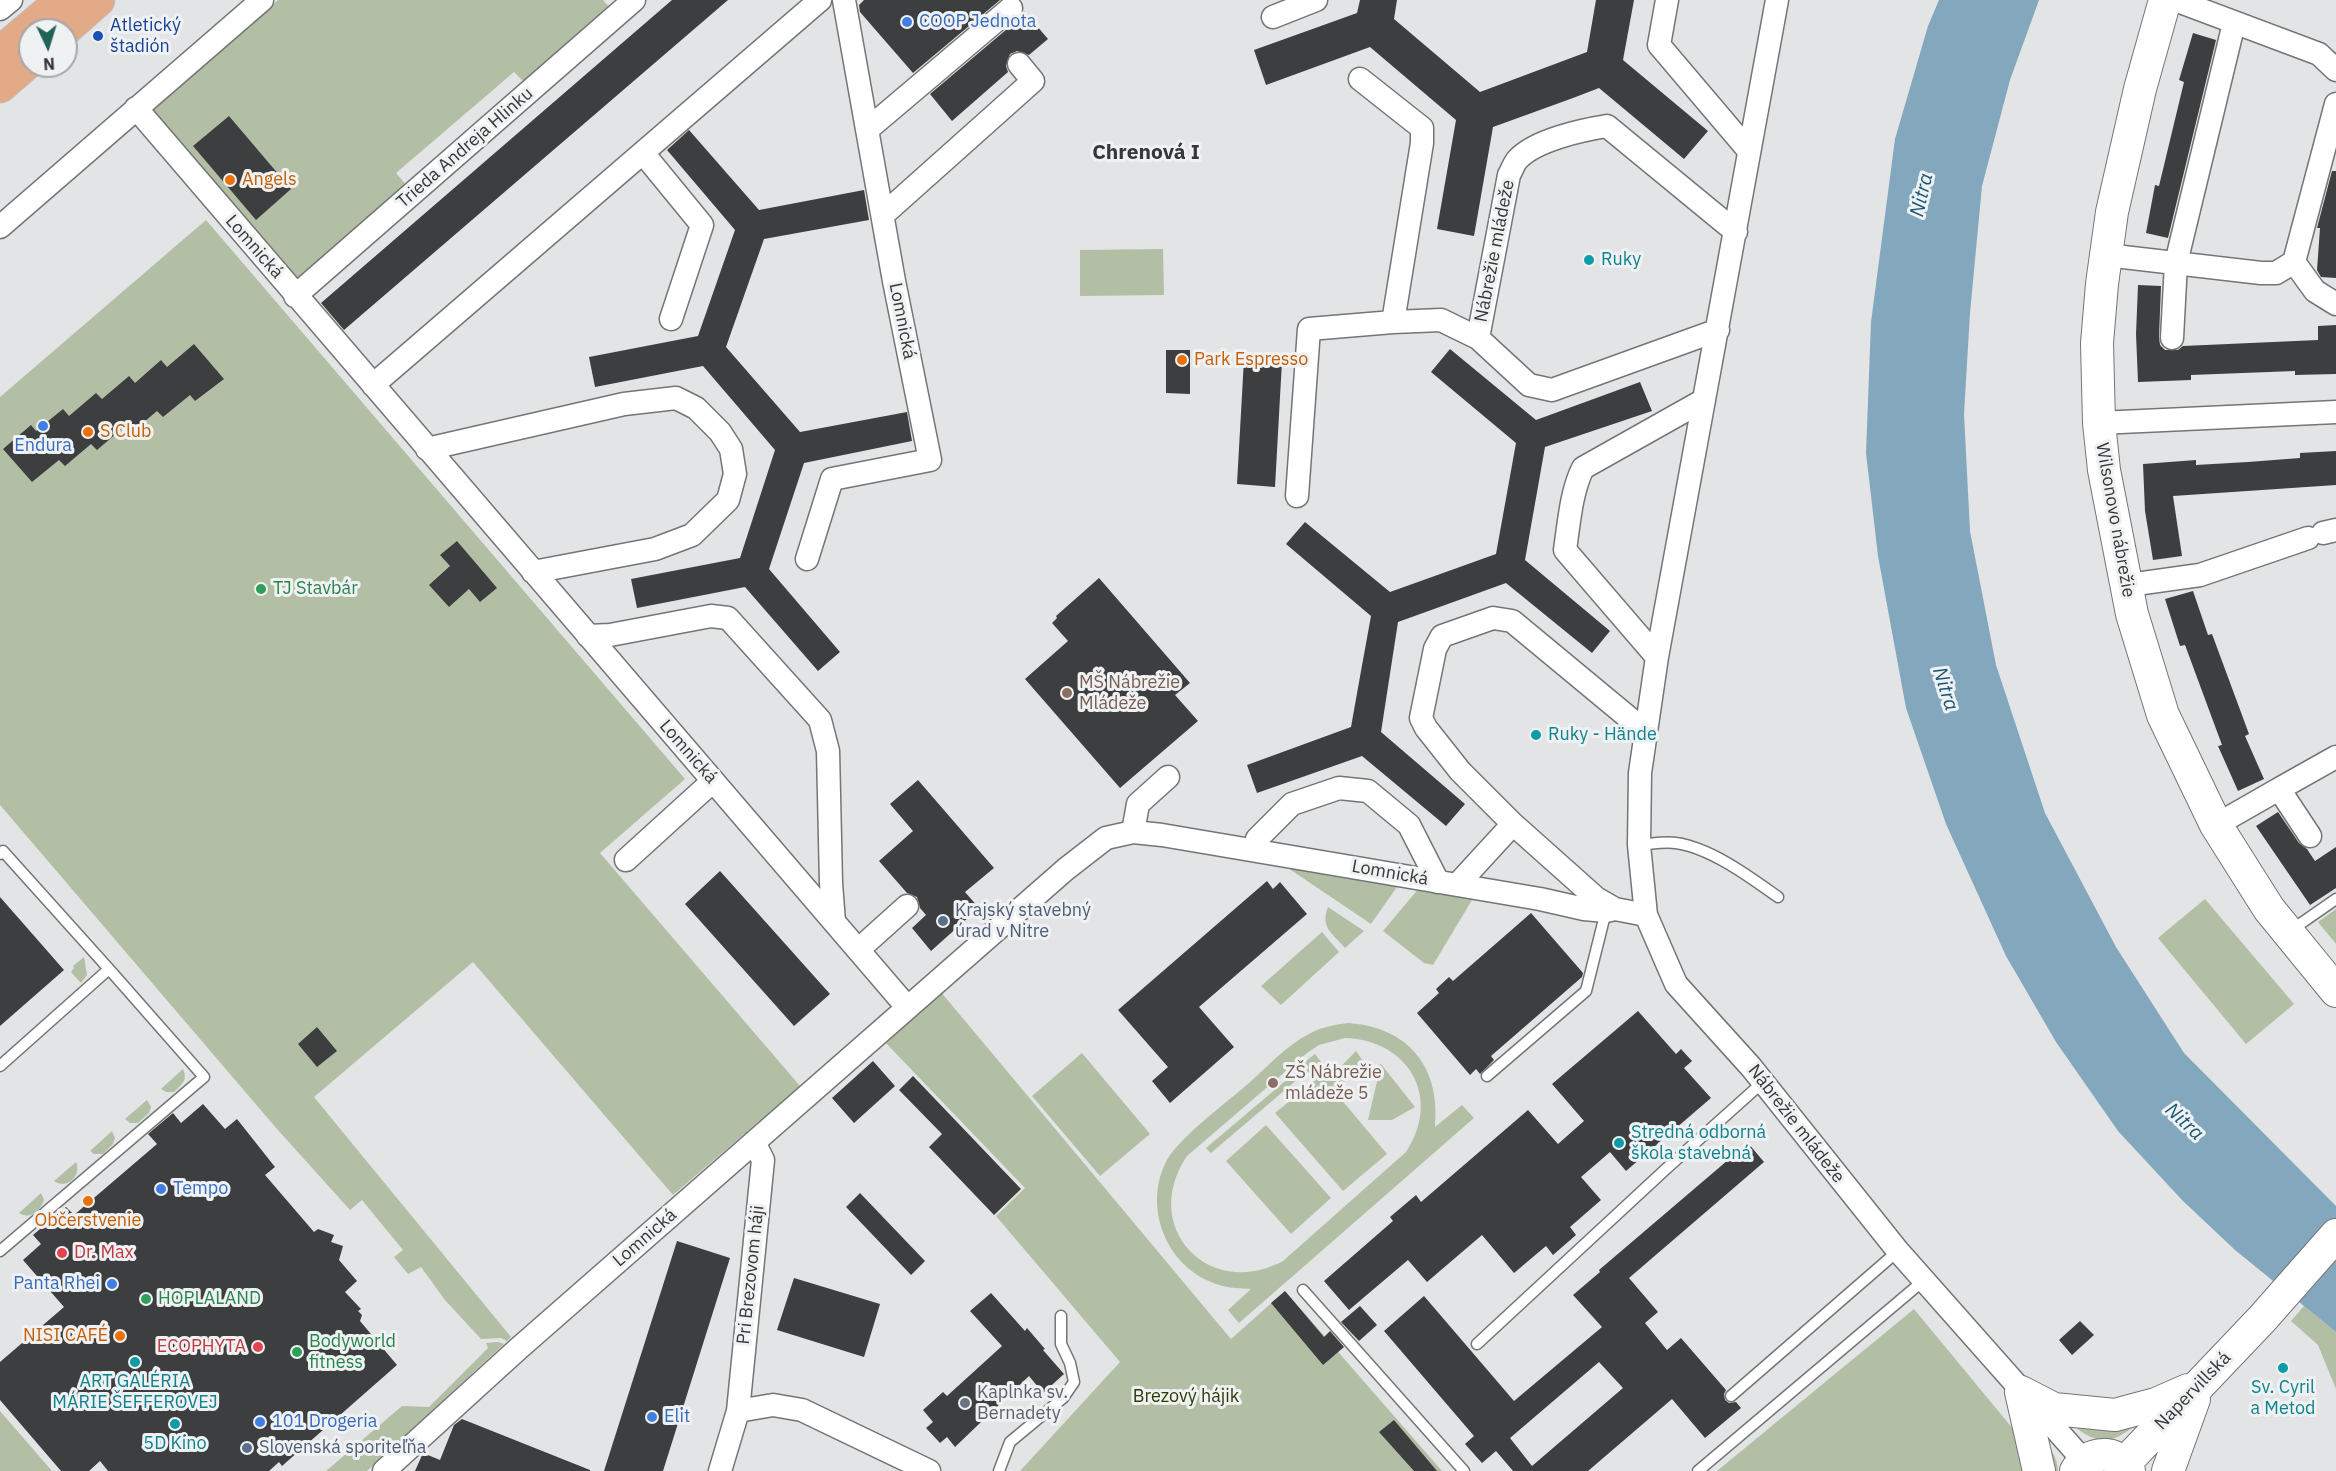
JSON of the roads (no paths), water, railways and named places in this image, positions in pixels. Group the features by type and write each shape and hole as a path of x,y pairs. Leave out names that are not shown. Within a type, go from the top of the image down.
{"main road":[{"path":"0,53 63,0"},
{"path":"78,18 98,0"},
{"path":"0,86 18,70"}],"street":[{"path":"0,9 10,0"},
{"path":"0,227 262,0"},
{"name":"Trieda Andreja Hlinku","path":"295,296 634,0"},
{"path":"373,385 820,0"},
{"name":"Lomnická","path":"807,560 832,479 930,460 894,281 884,214 844,0"},
{"path":"1273,17 1316,0"},
{"path":"1667,0 1659,45 1749,151"},
{"name":"Nábrežie mládeže","path":"1777,0 1657,657 1640,773 1639,844 1646,915 1676,984 1763,1082 1898,1251 2021,1392 2080,1466"},
{"name":"Wilsonovo nábrežie","path":"2165,0 2140,89 2112,212 2106,255 2097,343 2099,423 2104,470 2132,614 2163,715 2216,825 2269,909 2336,990"},
{"path":"2175,0 2319,54 2336,70"},
{"path":"868,129 1011,8"},
{"path":"2172,339 2176,263 2234,23"},
{"path":"884,214 1034,81 1019,64"},
{"path":"1360,79 1422,128 1422,144 1393,322"},
{"path":"2106,255 2261,273 2276,273 2294,262 2336,104"},
{"name":"Lomnická","path":"136,108 907,1007"},
{"name":"Nábrežie mládeže","path":"1718,330 1552,390 1529,385 1478,338 1509,175 1518,159 1535,147 1585,130 1607,126 1736,232"},
{"path":"643,153 702,225 671,319"},
{"path":"2294,262 2315,291 2336,304"},
{"path":"1297,496 1309,329 1441,320 1478,338"},
{"path":"427,449 624,404 676,398 696,408 720,432 731,449 735,474 728,500 692,535 655,549 533,572"},
{"path":"1657,657 1565,550 1568,526 1578,478 1583,468 1704,400"},
{"path":"2099,423 2336,412"},
{"path":"2126,587 2200,575 2322,533"},
{"path":"588,636 610,635 711,616 728,618 820,720 828,751 834,922"},
{"path":"1611,910 1513,824 1460,771 1426,728 1421,717 1434,649 1442,636 1493,618 1512,621 1646,732"},
{"path":"2216,825 2336,757"},
{"path":"1133,832 1138,804 1168,777"},
{"path":"626,860 713,781"},
{"path":"1254,849 1257,839 1292,804 1339,788 1368,791 1409,825 1447,883 1513,824"},
{"path":"2279,789 2310,836"},
{"name":"Lomnická","path":"384,1471 907,1007 1106,838 1133,832 1254,849 1584,909 1646,915"},
{"path":"858,950 907,906"},
{"name":"Pri Brezovom háji","path":"720,1471 738,1411 763,1160 754,1142"},
{"name":"Napervillská","path":"2080,1466 2092,1456 2105,1455 2127,1467 2336,1235"},
{"path":"2021,1392 2054,1409 2115,1416 2156,1404 2200,1384"},
{"path":"2168,1471 2200,1384"},
{"path":"2021,1392 2039,1471"},
{"path":"738,1411 773,1406 802,1410 929,1471"}],"lane":[{"path":"1639,844 1676,843 1701,852 1734,866 1778,897"},
{"path":"0,1251 204,1077 1,852"},
{"path":"2287,933 2336,899"},
{"path":"1487,1076 1586,991 1611,910"},
{"path":"0,1066 108,969"},
{"path":"1478,1344 1658,1176 1763,1082"},
{"path":"1731,1396 1898,1251"},
{"path":"1698,1471 1923,1281"},
{"path":"1303,1290 1464,1471"},
{"path":"999,1471 1010,1442 1063,1398 1074,1382 1070,1363 1061,1344 1061,1316"}],"water":[{"name":"Nitra","path":"1939,0 2039,0 2010,80 1982,186 1970,313 1964,414 1970,531 1996,665 2045,813 2116,947 2184,1053 2336,1206 2336,1332 2235,1250 2182,1200 2118,1131 2056,1042 2006,956 1946,824 1906,708 1878,556 1866,453 1871,322 1895,139 1928,26"}],"place":[{"name":"COOP Jednota","path":"907,22"},
{"name":"Atletický štadión","path":"98,36"},
{"name":"Angels","path":"230,180"},
{"name":"Ruky","path":"1589,260"},
{"name":"Park Espresso","path":"1182,360"},
{"name":"Endura","path":"43,426"},
{"name":"S Club","path":"88,432"},
{"name":"TJ Stavbár","path":"261,589"},
{"name":"MŠ Nábrežie Mládeže","path":"1067,693"},
{"name":"Ruky - Hände","path":"1536,735"},
{"name":"Krajský stavebný úrad v Nitre","path":"943,921"},
{"name":"ZŠ Nábrežie mládeže 5","path":"1273,1083"},
{"name":"Stredná odborná škola stavebná","path":"1619,1143"},
{"name":"Tempo","path":"161,1189"},
{"name":"Občerstvenie","path":"88,1201"},
{"name":"Dr. Max","path":"62,1253"},
{"name":"Panta Rhei","path":"112,1284"},
{"name":"HOPLALAND","path":"146,1299"},
{"name":"NISI CAFÉ","path":"120,1336"},
{"name":"ECOPHYTA","path":"258,1347"},
{"name":"Bodyworld fitness","path":"297,1352"},
{"name":"ART GALÉRIA MÁRIE ŠEFFEROVEJ","path":"135,1362"},
{"name":"Sv. Cyril a Metod","path":"2283,1368"},
{"name":"Kaplnka sv. Bernadety","path":"965,1403"},
{"name":"Elit","path":"652,1417"},
{"name":"101 Drogeria","path":"260,1422"},
{"name":"5D Kino","path":"175,1424"},
{"name":"Slovenská sporiteľňa","path":"247,1448"}],"district":[{"name":"Chrenová I","path":"1146,153"}],"park label":[{"name":"Brezový hájik","path":"1186,1397"}]}
